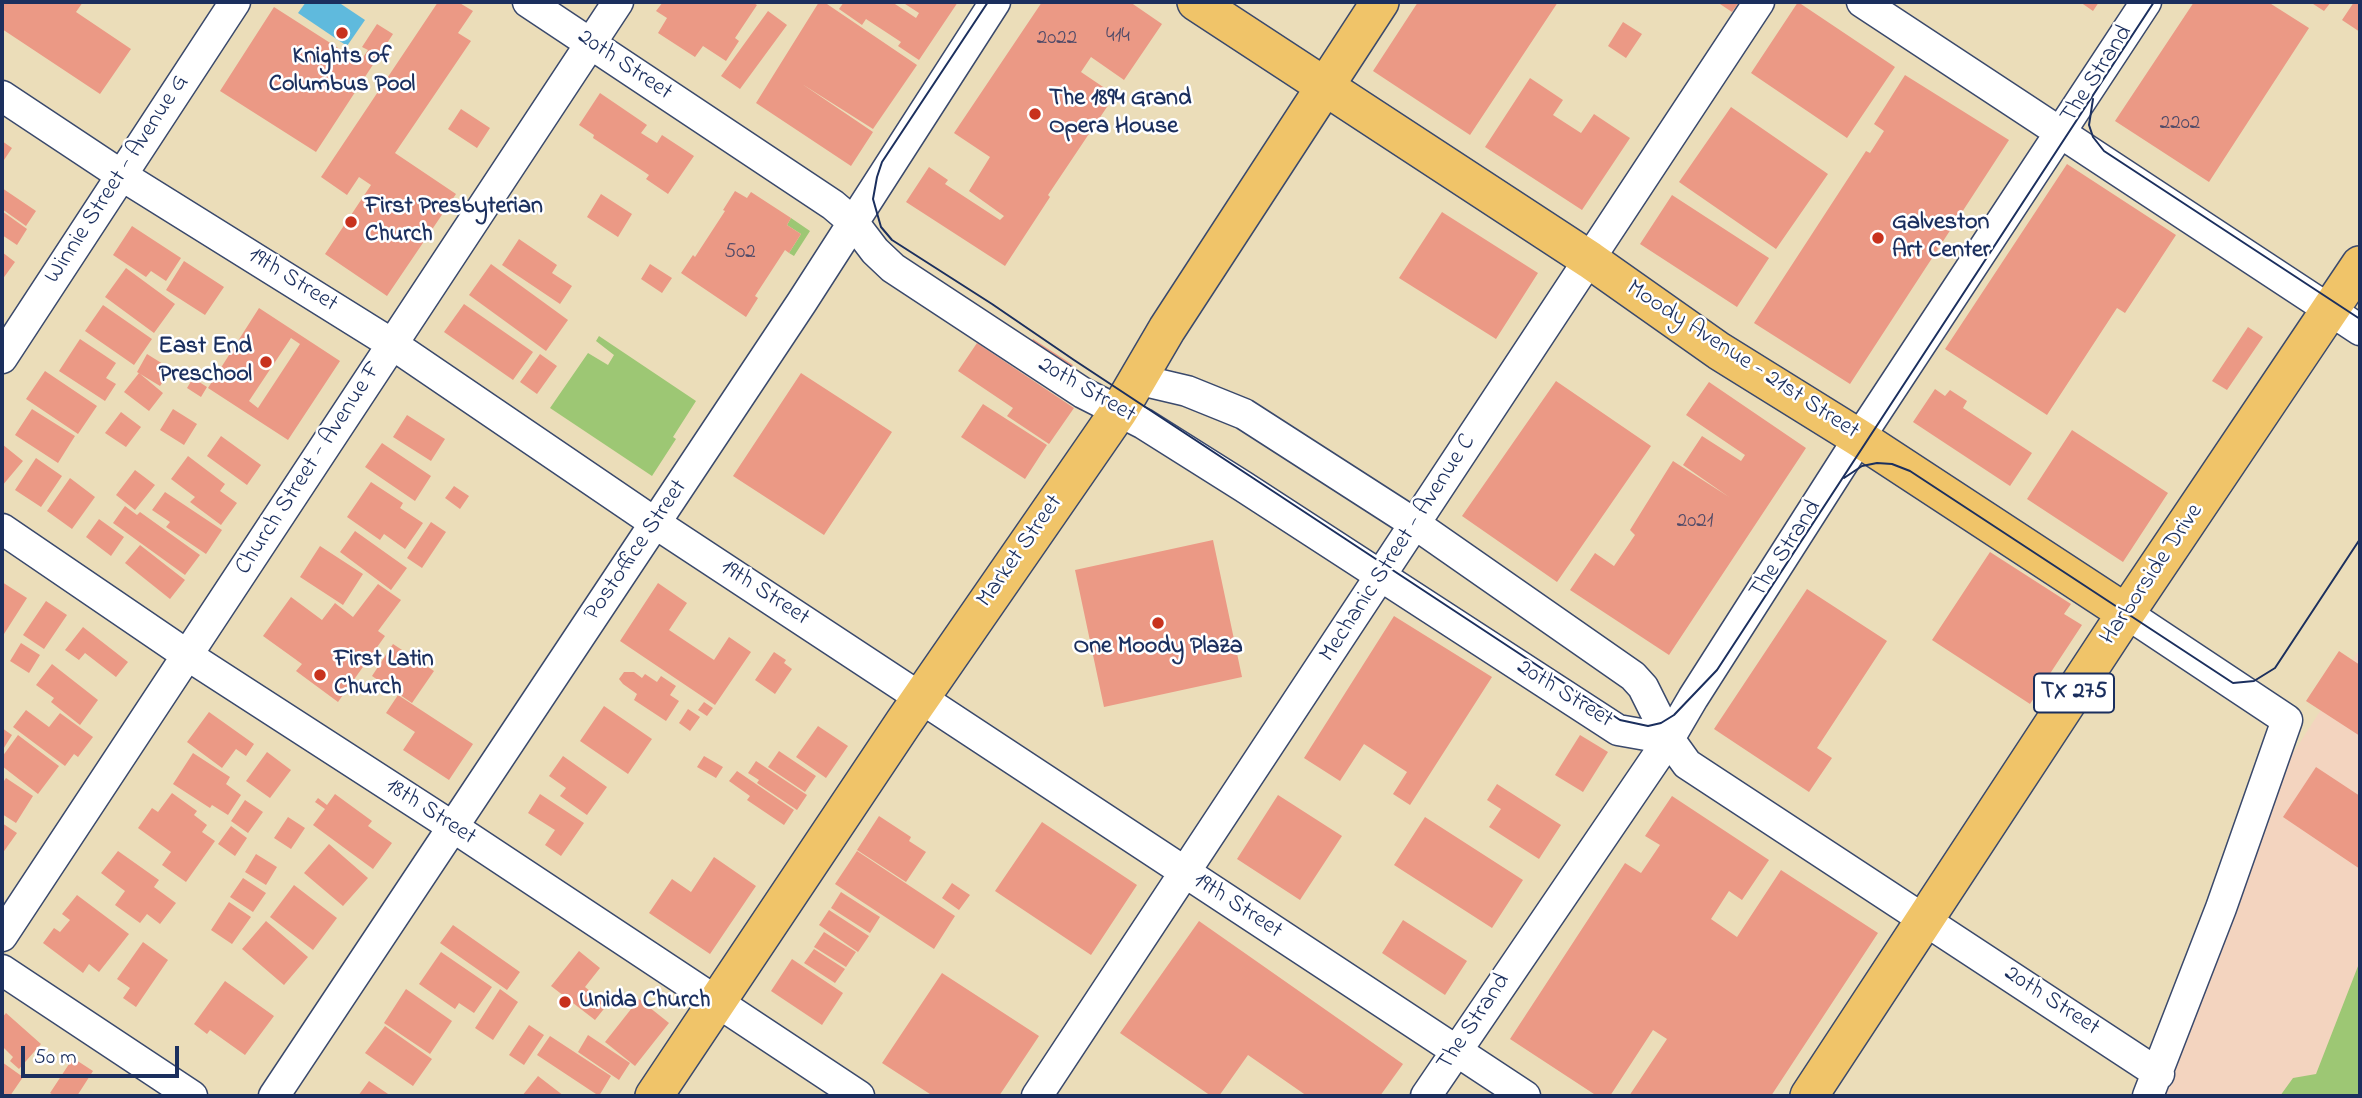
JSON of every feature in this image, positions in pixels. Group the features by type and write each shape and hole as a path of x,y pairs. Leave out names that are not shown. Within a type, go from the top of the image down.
{"main road":[{"name":"Moody Avenue - 21st Street","path":"1196,2 1590,260 1719,351 1859,438 2126,613"},
{"name":"Market Street","path":"654,1096 921,698 1119,411 1136,379 1380,2"},
{"name":"Harborside Drive","path":"1809,1096 2126,613 2346,320 2360,265"}],"street":[{"name":"Winnie Street - Avenue G","path":"2,358 234,2"},
{"name":"20th Street","path":"528,2 830,202 853,222 874,251 893,268 1083,393 1144,424 1618,730 1669,739"},
{"name":"Church Street - Avenue F","path":"2,936 618,2"},
{"name":"Postoffice Street","path":"274,1096 655,523 995,2"},
{"name":"Mechanic Street - Avenue C","path":"1037,1096 1759,2"},
{"path":"1862,2 2346,320"},
{"name":"The Strand","path":"1426,1096 1669,739 1859,438 2146,2"},
{"name":"19th Street","path":"2,96 121,175 392,344 655,523 1525,1096"},
{"name":"20th Street","path":"1136,379 1187,391 1244,414 1415,524 1633,676 1643,687 1669,739 1687,764 1926,920 2153,1085"},
{"name":"18th Street","path":"2,529 187,655 859,1096"},
{"name":"Moody Avenue - 21st Street","path":"2126,613 2287,720 2221,908 2153,1085"},
{"path":"2,970 192,1096"}],"shaded area":[{"path":"2360,649 2360,1096 2162,1096 2288,761"}],"green space":[{"path":"791,218 810,231 794,256 789,253 801,234 787,225"},
{"path":"599,336 696,401 652,476 550,408 588,353 608,365 614,355 596,341"},
{"path":"2360,961 2360,1096 2280,1096 2293,1078 2316,1074"}],"water":[{"name":"Knights of Columbus Pool","path":"306,2 338,2 365,20 347,46 298,13"}],"building":[{"path":"2,2 83,2 76,12 131,49 100,94 2,29"},
{"path":"438,2 458,2 473,11 458,33 471,41 395,153 456,194 387,296 325,254 371,185 359,177 347,195 321,177"},
{"path":"663,2 752,2 757,5 735,38 739,41 726,61 703,46 695,57 658,33 667,18 656,11"},
{"path":"819,2 824,2 917,65 873,129 802,84 873,132 851,166 756,103"},
{"path":"844,2 892,2 916,18 919,13 902,2 958,2 919,60 898,46 901,42 866,19 862,25 839,9"},
{"path":"1042,2 1130,2 1162,24 1124,80 1091,57 1081,72 1115,95 1048,195 1050,197 1005,266 906,202 929,167 948,180 945,184 1000,220 1004,216 969,191 990,157 954,133"},
{"path":"1418,2 1558,2 1470,135 1373,71"},
{"path":"1717,2 1739,2 1732,12"},
{"path":"1798,2 1895,67 1847,138 1751,73"},
{"path":"2080,2 2099,2 2093,11"},
{"path":"2194,2 2268,2 2309,28 2209,182 2115,121"},
{"path":"2310,2 2331,2 2324,11"},
{"path":"2354,2 2360,2 2360,32 2342,20"},
{"path":"274,7 360,62 368,50 362,47 377,24 393,34 316,152 220,91"},
{"path":"768,11 787,25 740,89 721,76"},
{"path":"1623,22 1642,34 1626,58 1608,46"},
{"name":"Galveston Art Center","path":"1905,75 2009,140 1850,384 1754,323 1866,151 1870,153 1884,131 1874,124"},
{"path":"1530,78 1563,100 1553,115 1581,133 1594,114 1630,138 1582,210 1485,147"},
{"path":"600,93 647,125 641,133 657,143 662,135 694,156 668,194 646,179 649,175 593,138 594,135 579,125"},
{"path":"1731,107 1828,174 1776,249 1679,182"},
{"path":"461,109 490,128 477,148 448,129"},
{"path":"2,141 12,148 2,163"},
{"path":"2067,164 2176,235 2125,313 2117,308 2047,415 1945,349"},
{"path":"2,188 36,211 26,226 2,209"},
{"path":"735,191 747,198 751,192 791,218 787,225 801,234 789,253 785,250 755,296 758,298 746,317 681,273 693,255 695,257"},
{"path":"601,194 632,214 618,237 587,217"},
{"path":"1672,195 1769,258 1737,307 1640,244"},
{"path":"2,211 27,229 17,245 2,235"},
{"path":"1442,212 1538,273 1496,339 1399,278"},
{"path":"132,226 181,258 166,281 151,271 146,277 113,255"},
{"path":"519,239 557,265 552,273 572,286 560,304 502,265"},
{"path":"2,252 15,262 2,280"},
{"path":"184,261 224,287 205,315 166,290"},
{"path":"491,264 568,320 546,351 469,295"},
{"path":"650,264 672,278 662,293 641,279"},
{"path":"126,268 175,304 154,333 105,297"},
{"path":"464,304 533,352 513,380 444,332"},
{"path":"103,305 152,339 134,365 85,331"},
{"path":"259,308 340,361 288,440 208,388","holes":["291,338 300,344 258,408 249,401"]},
{"path":"2248,327 2263,337 2227,390 2212,381"},
{"path":"80,339 116,363 106,378 116,384 105,401 59,371"},
{"path":"1033,339 1073,365 1069,371 1029,345"},
{"path":"977,343 1074,408 1049,444 1007,416 1013,408 958,371"},
{"path":"147,354 171,369 160,386 137,372"},
{"path":"540,354 557,366 537,394 520,382"},
{"path":"45,371 97,406 78,434 26,399"},
{"path":"139,373 163,393 149,411 124,392"},
{"path":"801,373 892,432 824,535 733,476"},
{"path":"193,378 207,387 201,397 187,388"},
{"path":"1556,381 1651,446 1557,582 1462,516"},
{"path":"1709,382 1806,448 1669,655 1570,590 1595,553 1614,566 1635,535 1630,530 1673,461 1729,497 1683,465 1702,436 1741,461 1745,455 1686,415"},
{"path":"1935,389 1945,396 1950,390 1967,401 1963,408 2032,453 2010,486 1913,422"},
{"path":"983,404 1047,445 1025,479 961,437"},
{"path":"32,409 75,436 58,463 15,435"},
{"path":"173,409 197,424 184,445 160,430"},
{"path":"121,412 141,427 126,447 105,433"},
{"path":"407,415 445,439 431,461 393,437"},
{"path":"2072,430 2168,493 2123,562 2027,499"},
{"path":"221,436 261,465 247,485 207,456"},
{"path":"382,443 431,476 415,501 365,467"},
{"path":"2,444 23,461 2,486"},
{"path":"188,456 225,484 220,491 237,503 221,525 190,502 195,497 171,479"},
{"path":"36,458 62,476 41,507 15,490"},
{"path":"135,470 155,485 135,510 116,495"},
{"path":"70,478 95,497 72,529 47,511"},
{"path":"371,482 403,503 400,508 423,523 405,549 384,534 380,540 347,517"},
{"path":"454,486 469,496 460,509 445,498"},
{"path":"165,492 222,530 206,554 166,527 170,522 152,510"},
{"path":"125,506 137,515 140,512 200,555 185,575 113,523"},
{"path":"99,519 124,537 111,556 86,537"},
{"path":"431,522 446,532 422,568 407,558"},
{"path":"355,531 407,568 391,590 340,552"},
{"name":"One Moody Plaza","path":"1213,540 1242,677 1104,707 1075,570"},
{"path":"140,545 185,580 170,599 125,563"},
{"path":"320,546 363,574 343,605 300,577"},
{"path":"1990,552 2071,604 2064,614 2082,625 2030,704 1932,640"},
{"path":"2,582 27,598 4,634 2,633"},
{"path":"658,583 687,603 669,630 714,660 729,637 751,652 715,705 620,641"},
{"path":"378,584 401,600 378,631 385,636 338,702 296,671 302,664 263,636 291,597 322,620 335,603 353,617"},
{"path":"1807,589 1887,641 1817,748 1832,758 1809,792 1714,729"},
{"path":"46,601 67,615 44,649 23,635"},
{"path":"1394,616 1492,677 1410,805 1393,794 1407,772 1364,744 1340,781 1304,758"},
{"path":"83,627 128,662 116,677 85,653 79,660 65,650"},
{"path":"21,643 40,655 29,673 10,661"},
{"path":"393,644 434,671 412,703 372,676"},
{"path":"2339,651 2360,665 2360,736 2306,701"},
{"path":"774,652 786,660 784,663 792,669 775,694 755,680"},
{"path":"52,664 98,700 80,725 51,702 54,698 36,685"},
{"path":"624,672 634,672 642,678 645,674 657,682 661,676 676,686 670,695 679,701 666,721 634,700 637,694 619,679"},
{"path":"398,695 473,744 449,780 403,750 415,732 386,713"},
{"path":"704,702 713,708 707,716 698,710"},
{"path":"604,706 652,739 628,774 580,741"},
{"path":"688,709 700,717 690,731 679,723"},
{"path":"26,710 49,727 60,713 93,737 78,757 74,754 65,766 13,727"},
{"path":"209,712 254,744 246,756 236,749 222,768 187,742"},
{"path":"818,726 848,746 826,778 796,757"},
{"path":"2,728 12,735 2,751"},
{"path":"18,735 59,766 38,794 2,766 2,757"},
{"path":"1580,735 1608,752 1583,792 1555,775"},
{"path":"779,751 816,776 805,792 768,767"},
{"path":"267,752 291,770 270,798 246,781"},
{"path":"193,753 230,777 226,784 241,795 228,815 212,805 210,808 173,784"},
{"path":"563,756 607,787 587,815 560,796 566,788 549,776"},
{"path":"704,756 723,767 716,778 697,767"},
{"path":"756,761 807,795 797,810 757,783 759,780 748,773"},
{"path":"2316,767 2360,796 2360,869 2283,817"},
{"path":"737,771 794,810 784,825 747,800 750,796 729,781"},
{"path":"6,778 33,796 16,823 2,814 2,784"},
{"path":"1497,784 1561,825 1539,859 1489,827 1501,809 1487,800"},
{"path":"172,793 197,811 194,815 207,825 202,832 215,841 186,882 162,865 171,852 138,828 152,808 158,812"},
{"path":"335,794 372,821 368,826 392,843 373,869 313,825 325,809 315,802 318,798 327,805"},
{"path":"540,794 584,823 561,856 545,845 555,830 528,813"},
{"path":"1278,795 1342,836 1300,900 1237,859"},
{"path":"1672,796 1769,860 1742,900 1729,891 1711,919 1737,937 1781,870 1878,933 1771,1096 1629,1096 1667,1039 1653,1030 1610,1096 1597,1096 1510,1039 1625,863 1641,873 1660,845 1645,836"},
{"path":"245,800 263,812 248,833 231,821"},
{"path":"879,816 911,837 909,841 926,852 906,882 857,850"},
{"path":"288,817 305,828 291,849 274,838"},
{"path":"1425,817 1523,880 1492,928 1394,865"},
{"path":"1042,822 1137,885 1091,955 995,891"},
{"path":"2,823 17,833 2,854"},
{"path":"231,826 247,838 235,856 218,844"},
{"path":"329,844 368,878 343,906 304,873"},
{"path":"118,851 159,880 154,887 176,903 160,924 147,914 140,923 115,905 125,891 101,873"},
{"path":"857,851 955,916 934,949 835,884"},
{"path":"256,854 277,867 266,885 245,872"},
{"path":"714,857 756,886 710,954 649,913 672,879 691,892"},
{"path":"243,878 266,893 253,912 230,897"},
{"path":"952,883 970,895 959,910 942,898"},
{"path":"294,885 337,918 313,950 270,917"},
{"path":"841,892 880,917 870,933 831,908"},
{"path":"77,895 129,934 99,972 89,964 83,973 43,943 54,928 60,932 70,920 62,914"},
{"path":"229,902 251,917 232,944 211,930"},
{"path":"829,910 869,936 858,952 819,925"},
{"path":"1403,920 1467,961 1445,995 1382,953"},
{"path":"266,921 308,957 284,985 242,949"},
{"path":"1199,921 1403,1064 1380,1096 1307,1096 1248,1055 1219,1096 1211,1096 1120,1033"},
{"path":"453,925 520,972 507,990 440,943"},
{"path":"824,932 856,952 846,967 814,947"},
{"path":"143,942 168,960 136,1007 123,998 130,988 117,979"},
{"path":"814,949 845,969 835,983 804,963"},
{"path":"579,951 600,968 585,987 607,1005 595,1020 551,986"},
{"path":"441,952 492,987 474,1013 459,1003 455,1009 419,984"},
{"path":"792,959 843,993 822,1025 771,991"},
{"path":"942,973 1039,1036 999,1096 933,1096 882,1063"},
{"path":"225,981 274,1016 245,1055 210,1030 207,1034 194,1024"},
{"path":"406,989 452,1021 430,1054 384,1023"},
{"path":"500,989 518,1002 493,1040 475,1028"},
{"path":"639,999 669,1023 635,1066 605,1042"},
{"path":"6,1013 41,1044 19,1069 10,1061 13,1057 2,1046 2,1018"},
{"path":"529,1025 544,1035 524,1065 509,1055"},
{"path":"385,1026 432,1059 413,1086 365,1053"},
{"path":"588,1035 630,1063 619,1080 578,1052"},
{"path":"550,1036 611,1076 599,1096 537,1055"},
{"path":"73,1058 93,1071 77,1096 55,1096 50,1093"},
{"path":"2,1062 23,1077 10,1096 2,1096"},
{"path":"538,1076 564,1096 522,1096"},
{"path":"369,1081 391,1096 358,1096"}],"tram line":[{"path":"988,2 882,162 873,199 881,227 892,240 1620,720 1648,726 1661,723 1674,715 1717,670 2154,2"},
{"path":"2093,99 2089,125 2093,137 2104,151 2360,319"},
{"path":"1844,478 1862,466 1877,463 1892,464 1910,471 2233,683 2254,681 2275,668 2360,539"}],"place":[{"name":"Knights of Columbus Pool","path":"342,33"},
{"name":"The 1894 Grand Opera House","path":"1035,114"},
{"name":"First Presbyterian Church","path":"351,222"},
{"name":"Galveston Art Center","path":"1878,238"},
{"name":"East End Preschool","path":"266,362"},
{"name":"One Moody Plaza","path":"1158,623"},
{"name":"First Latin Church","path":"320,675"},
{"name":"Unida Church","path":"565,1002"}]}
